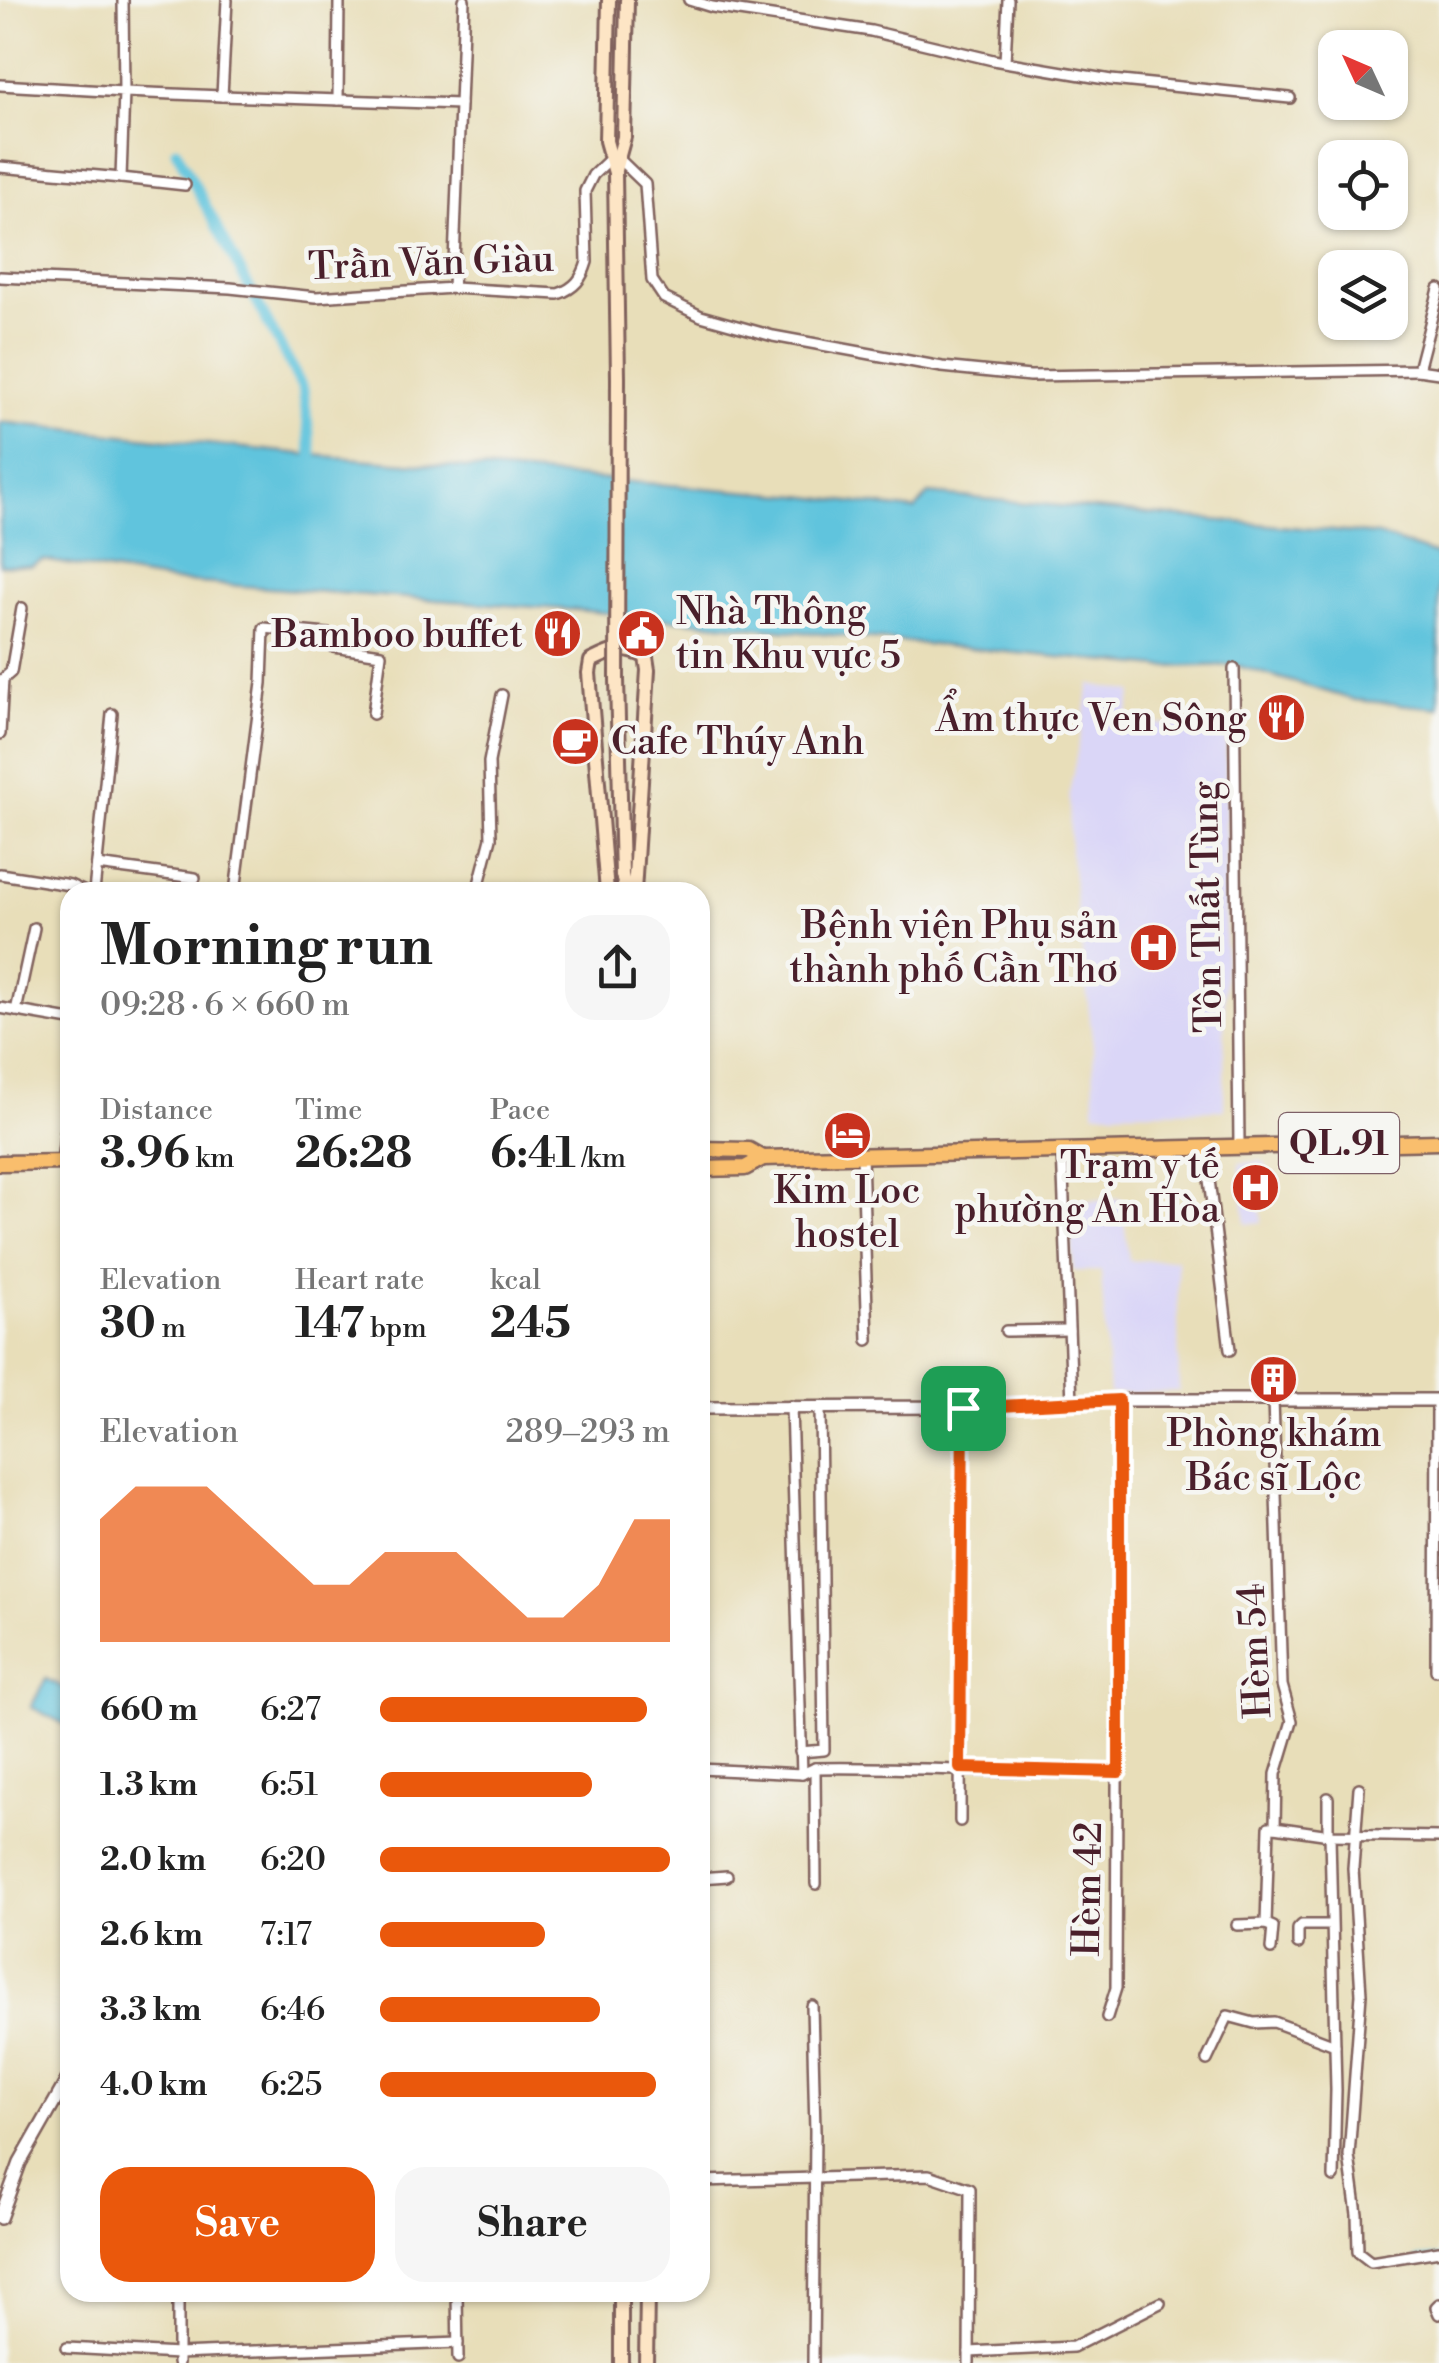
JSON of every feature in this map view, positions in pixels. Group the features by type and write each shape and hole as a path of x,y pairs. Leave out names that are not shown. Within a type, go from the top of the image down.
{"highway":[{"name":"QL.91","path":"710,1170 745,1168 763,1158 1439,1142"},
{"name":"QL.91","path":"710,1150 749,1150 763,1158"},
{"path":"0,1163 60,1162"}],"main road":[{"path":"609,0 606,141 615,163"},
{"path":"624,882 616,680 615,163 624,138 627,0"},
{"path":"606,882 590,661 611,651 630,648 646,657 648,670 635,882"},
{"path":"620,882 622,875"},
{"path":"620,2302 621,2363"},
{"path":"646,2302 646,2363"}],"street":[{"path":"121,178 123,0"},
{"path":"222,96 227,0"},
{"path":"338,100 339,0"},
{"path":"453,288 464,0"},
{"path":"689,0 712,7 871,31 1006,62 1111,80 1290,98"},
{"path":"1006,62 1008,0"},
{"path":"0,84 460,104"},
{"path":"615,163 645,184 652,280 664,298 701,316 773,336 942,367 1030,376 1418,370 1439,373"},
{"name":"Trần Văn Giàu","path":"0,277 230,288 316,297 453,288 558,294 578,282 587,262 588,182 615,163"},
{"path":"0,166 186,186"},
{"path":"1418,370 1439,290"},
{"path":"0,734 4,680 12,672 22,608"},
{"path":"236,882 262,683 264,628 327,634 334,647 381,654 373,714"},
{"name":"Tôn Thất Tùng","path":"1234,668 1239,1145"},
{"path":"480,882 491,838 489,762 502,695"},
{"path":"95,882 112,714"},
{"path":"98,865 195,878"},
{"path":"0,874 60,883"},
{"path":"16,1011 34,928"},
{"path":"0,1008 60,1018"},
{"path":"1205,1147 1230,1350"},
{"path":"1062,1150 1072,1402"},
{"path":"862,1156 868,1340"},
{"path":"1006,1331 1069,1330"},
{"path":"710,1408 1273,1398 1438,1400 1436,1670"},
{"name":"Hèm 54","path":"1271,1948 1272,1927 1266,1924 1266,1852 1269,1827 1275,1827 1276,1774 1292,1720 1282,1685 1273,1398"},
{"name":"Hèm 42","path":"1107,2017 1116,1988 1119,1400"},
{"path":"960,1821 962,1403"},
{"path":"791,1406 802,1774"},
{"path":"800,1752 824,1750 820,1407"},
{"path":"710,1769 802,1774 815,1768 1119,1772"},
{"path":"815,1768 816,1884"},
{"path":"1359,1788 1353,1868 1362,1994 1349,2156 1358,2214 1358,2252 1371,2262 1439,2251"},
{"path":"1328,1798 1335,2048 1334,2177"},
{"path":"1275,1827 1329,1835 1439,1837"},
{"path":"710,1877 727,1876"},
{"path":"1237,1924 1266,1924"},
{"path":"1298,1944 1298,1929 1302,1925 1331,1925"},
{"path":"812,2006 813,2363"},
{"path":"1207,2060 1228,2016 1254,2023 1274,2022 1335,2048 1359,2052"},
{"path":"0,2218 20,2163 60,2092"},
{"path":"710,2181 929,2175 970,2189 969,2358 1072,2347 1160,2302"},
{"path":"178,2302 178,2358"},
{"path":"456,2302 458,2358"},
{"path":"67,2348 178,2358 458,2343"}],"shaded area":[{"name":"Bệnh viện Phụ sản thành phố Cần Thơ","path":"1090,684 1133,692 1126,721 1226,730 1224,1110 1094,1112 1093,1046 1070,852 1069,794"},
{"name":"Trạm y tế phường An Hòa","path":"1239,1163 1266,1164 1269,1193 1259,1197 1262,1222 1246,1224"},
{"path":"1121,1198 1129,1261 1177,1259 1179,1391 1109,1394 1101,1271 1073,1271 1072,1202"}],"water":[{"path":"0,422 915,510 929,494 1378,535 1439,556 1439,708 1355,700 1235,665 1161,667 577,610 171,581 43,560 31,566 0,565"},
{"path":"46,1679 60,1686 60,1722 31,1707"}],"waterway":[{"path":"176,150 303,389 312,455"},
{"path":"1417,2259 1439,2257"}],"place":[{"name":"Nhà Thông tin Khu vực 5","path":"641,633"},
{"name":"Bamboo buffet","path":"558,634"},
{"name":"Ẩm thực Ven Sông","path":"1282,718"},
{"name":"Cafe Thúy Anh","path":"576,741"},
{"name":"Bệnh viện Phụ sản thành phố Cần Thơ","path":"1153,947"},
{"name":"Kim Loc hostel","path":"847,1136"},
{"name":"Trạm y tế phường An Hòa","path":"1255,1187"},
{"name":"Phòng khám Bác sĩ Lộc","path":"1274,1379"}],"route":[{"path":"1119,1400 1119,1772 960,1768 963,1408 1119,1400"}]}
